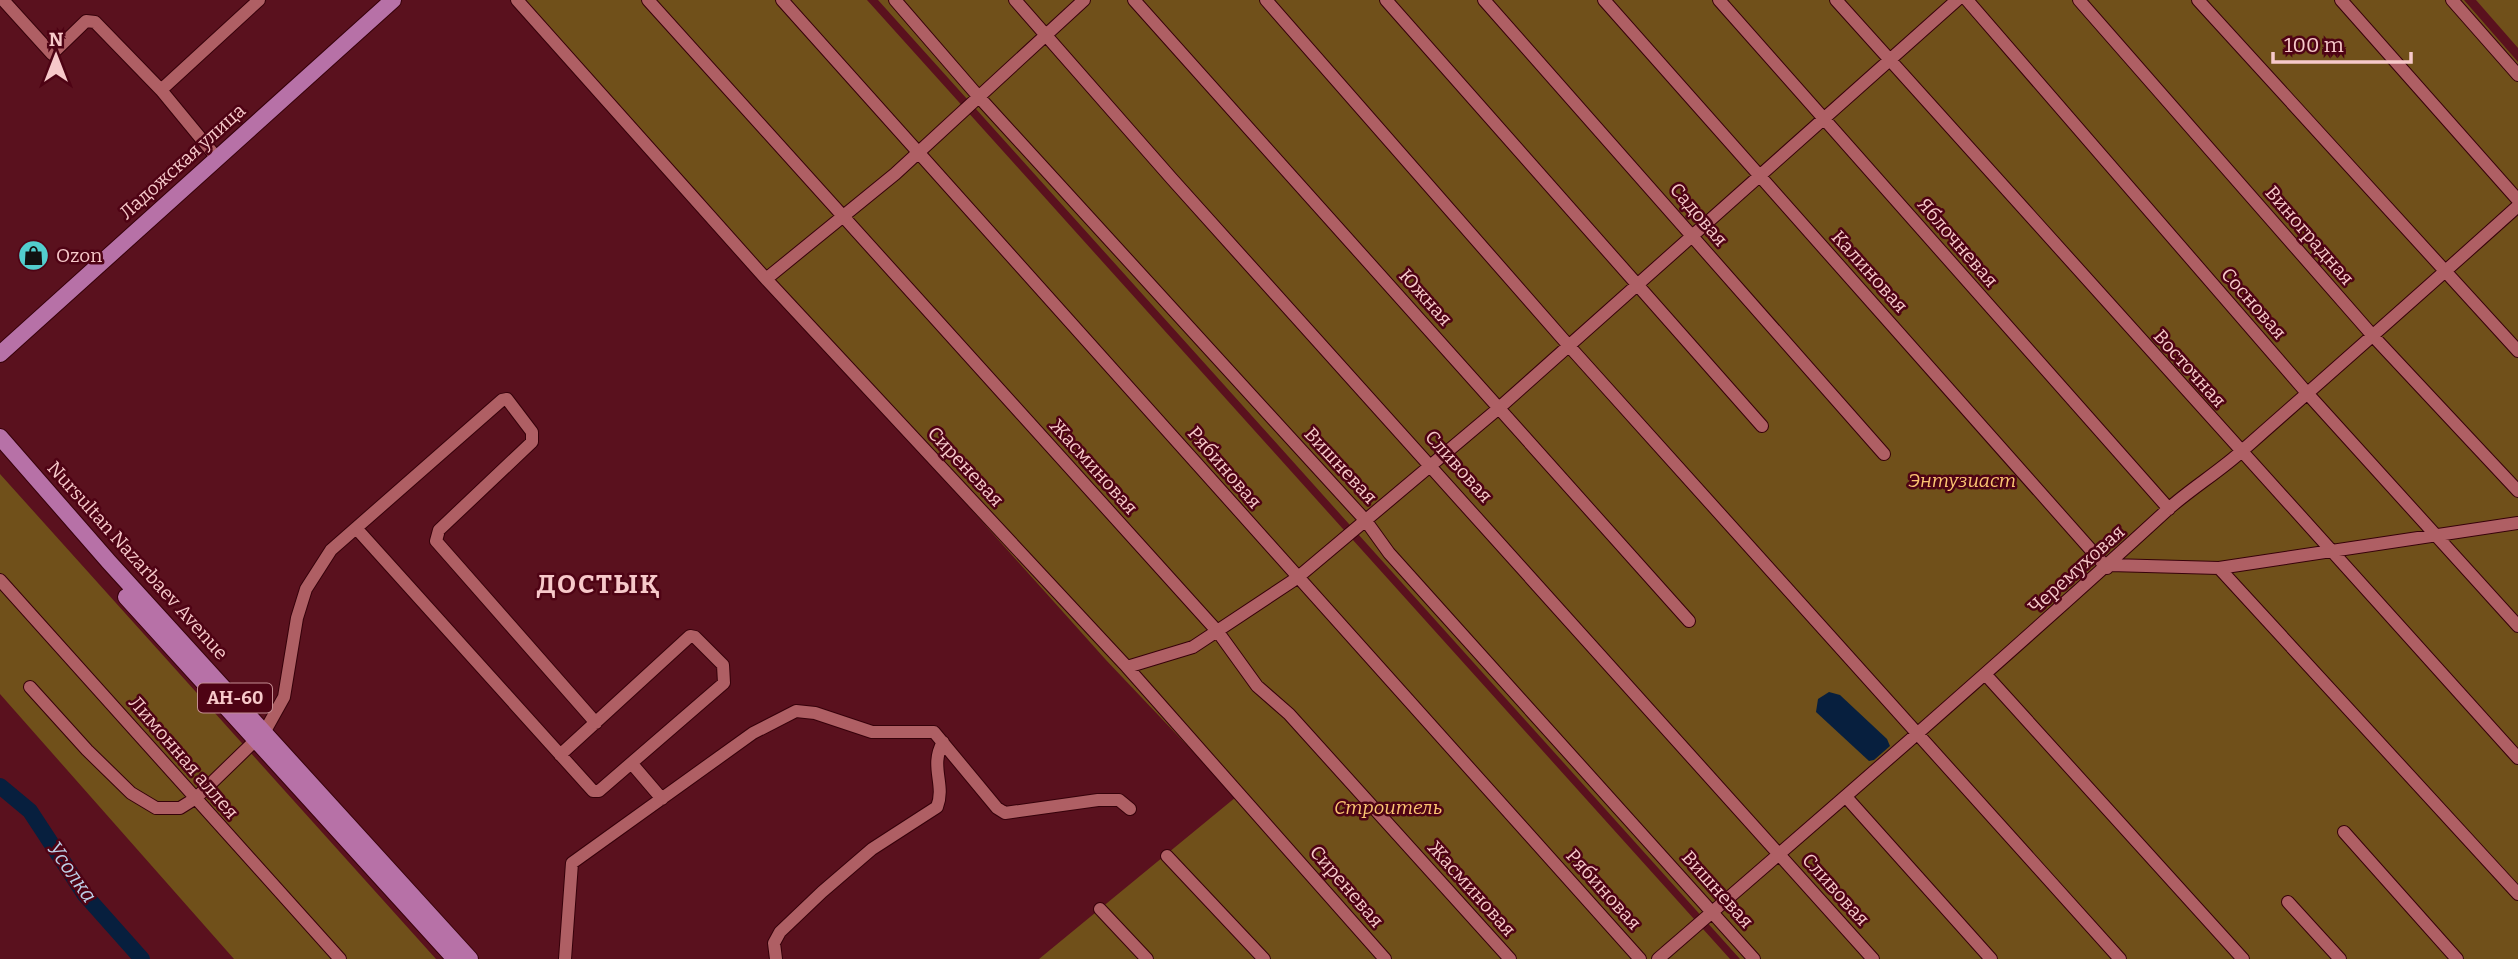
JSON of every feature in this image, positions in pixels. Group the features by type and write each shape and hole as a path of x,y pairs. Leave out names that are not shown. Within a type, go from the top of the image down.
{"main road":[{"name":"Ладожская улица","path":"0,354 393,0"},
{"name":"Nursultan Nazarbaev Avenue","path":"0,437 455,959"},
{"name":"Nursultan Nazarbaev Avenue","path":"0,453 470,959"}],"street":[{"path":"3,0 52,54 86,21 95,22 161,90 217,158"},
{"path":"161,90 259,0"},
{"name":"Сиреневая","path":"517,0 766,279 1127,667 1385,959"},
{"name":"Жасминовая","path":"648,0 1218,632 1257,686 1289,714 1510,959"},
{"name":"Рябиновая","path":"782,0 1640,959"},
{"name":"Вишневая","path":"895,0 978,96 1366,521 1389,553 1754,959"},
{"name":"Сливовая","path":"1015,0 1172,179 1873,959"},
{"path":"766,279 919,152 1045,33 1084,0"},
{"name":"Южная","path":"1134,0 1689,621"},
{"path":"1266,0 1569,346 2120,959"},
{"path":"1386,0 1636,287 1762,426"},
{"name":"Садовая","path":"1484,0 1884,454"},
{"name":"Калиновая","path":"1604,0 2108,567"},
{"name":"Яблочневая","path":"1719,0 2169,509"},
{"name":"Восточная","path":"1836,0 2518,758"},
{"path":"1127,667 1193,647 1297,578 1499,408 1957,0"},
{"name":"Сосновая","path":"1967,0 2307,393 2518,626"},
{"name":"Виноградная","path":"2079,0 2373,336 2518,491"},
{"path":"2198,0 2518,351"},
{"path":"2342,0 2518,200"},
{"path":"2452,0 2518,75"},
{"name":"Черемуховая","path":"1658,959 1778,853 1847,798 2108,567 2169,509 2241,453 2518,206"},
{"path":"30,687 87,750 131,793 156,808 180,808 196,798 260,736 284,697 297,618 306,589 331,550 502,400 507,399 532,432 532,442 439,530 436,541 596,723"},
{"path":"2108,567 2219,568 2518,523"},
{"path":"356,528 560,755 596,792 632,765 724,683 723,665 695,637 690,636 560,755"},
{"path":"2219,568 2518,894"},
{"name":"Лимонная аллея","path":"0,580 340,959"},
{"path":"1986,675 2244,959"},
{"path":"565,959 572,863 753,733 796,711 815,713 872,732 934,732 997,808 1005,813 1098,800 1119,800 1130,809"},
{"path":"776,959 774,943 780,932 822,892 872,849 937,807 941,798 936,759 943,742"},
{"path":"632,765 662,799"},
{"path":"1847,798 1991,959"},
{"path":"2344,832 2457,959"},
{"path":"1167,856 1264,959"},
{"path":"2288,902 2340,959"},
{"path":"1100,909 1147,959"}],"green space":[{"name":"Строитель","path":"525,0 867,0 1730,959 1039,959 1236,797 1106,660 766,280 703,198"},
{"name":"Энтузиаст","path":"878,0 2464,0 2518,62 2518,959 1740,959"},
{"path":"2476,0 2518,0 2518,48"},
{"path":"0,474 436,959 234,959 0,694"}],"water":[{"path":"1829,692 1840,695 1887,739 1890,746 1874,760 1869,761 1816,712 1818,699"}],"waterway":[{"name":"Усолка","path":"0,786 30,811 85,895 142,959"}],"place":[{"name":"Ozon","path":"33,255"}],"district":[{"name":"ДОСТЫҚ","path":"599,584"}]}
